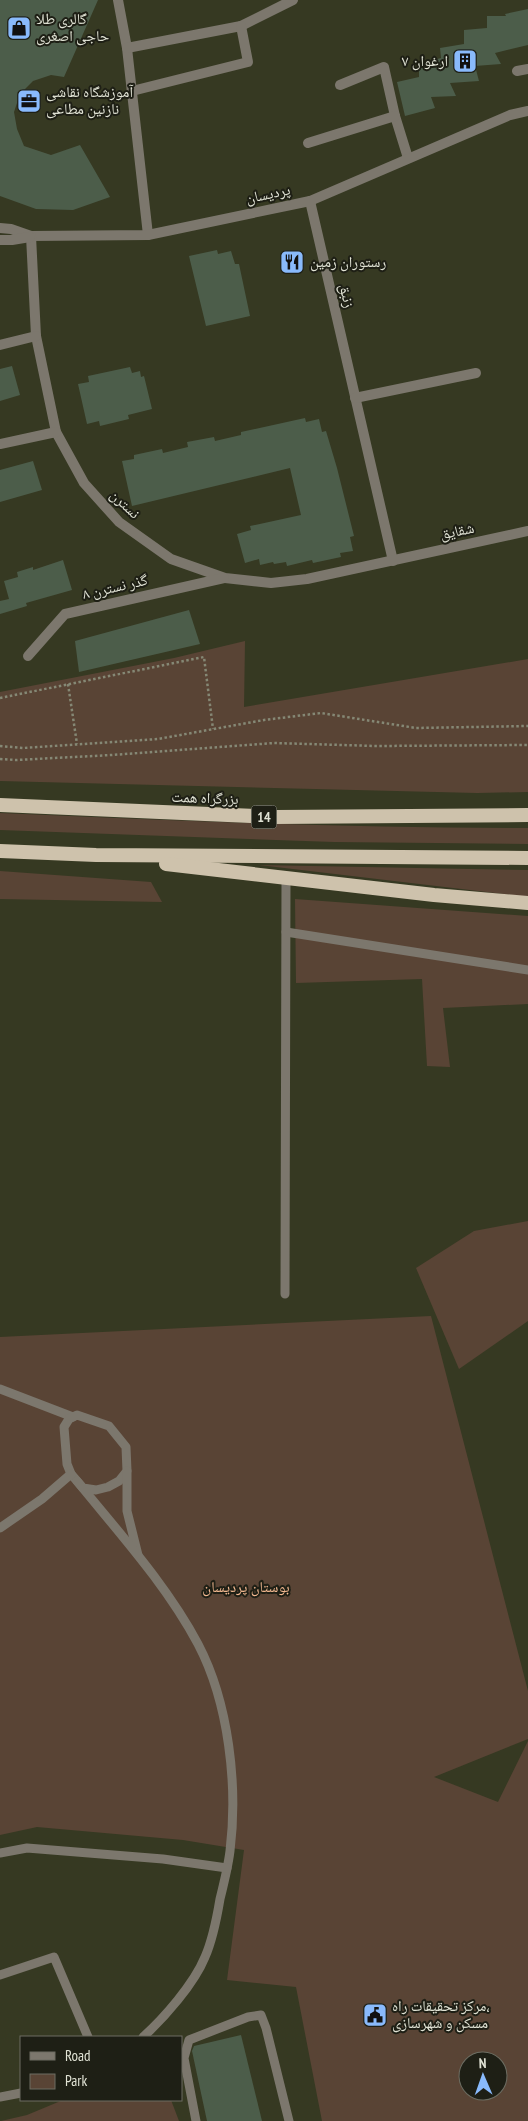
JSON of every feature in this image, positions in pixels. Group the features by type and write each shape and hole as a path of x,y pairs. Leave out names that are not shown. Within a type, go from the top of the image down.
{"highway":[{"name":"بزرگراه همت","path":"0,805 276,817 528,815"},
{"path":"0,851 96,856 528,858"},
{"path":"96,856 434,895 528,903"}],"street":[{"path":"118,0 127,48 148,235"},
{"path":"127,48 241,26 293,0"},
{"path":"132,90 248,62 241,26"},
{"path":"340,85 384,67 395,116 408,158"},
{"path":"517,71 528,69"},
{"name":"پردیسان","path":"0,228 11,229 31,236 148,235 310,201 510,115 528,112"},
{"path":"308,143 395,116"},
{"name":"زنبق","path":"310,201 393,560"},
{"path":"0,240 12,240 31,236"},
{"name":"نسترن","path":"31,236 36,336 56,432 84,483 119,522 171,559 225,578 271,583 307,579 393,560"},
{"path":"0,346 36,336"},
{"path":"355,398 476,373"},
{"path":"0,444 56,432"},
{"name":"شقایق","path":"393,560 528,531"},
{"name":"گذر نسترن ۸","path":"28,656 65,614 225,578"}],"lane":[{"path":"285,1294 286,878"},
{"path":"286,932 528,970"},
{"path":"0,1389 73,1417 82,1416 109,1426 126,1447 127,1511 139,1557"},
{"path":"73,1417 66,1423 64,1432 67,1464 74,1477 165,1592 198,1645 218,1695 229,1746 232,1795 230,1850 218,1910 205,1958 178,2002 144,2036"},
{"path":"74,1477 83,1488 96,1490 108,1487 119,1481 127,1471"},
{"path":"0,1528 74,1477"},
{"path":"0,1853 27,1848 163,1859 226,1868"},
{"path":"0,1975 54,1957 88,2036"},
{"path":"196,2121 184,2058 189,2040 248,2017 261,2015 266,2028 289,2121"},
{"path":"0,2097 20,2092"}],"path":[{"path":"0,698 204,656 212,729"},
{"path":"68,684 77,744"},
{"path":"0,746 23,748 158,739 264,720 321,713 416,728 528,726"},
{"path":"0,759 16,760 112,755 274,742 376,746 528,745"}],"green space":[{"path":"245,641 244,707 528,659 528,792 477,793 0,781 0,692 174,658"},
{"path":"0,813 264,824 528,828 528,844 334,842 0,830"},
{"path":"259,865 528,870 528,897"},
{"path":"0,871 151,882 162,902 0,899"},
{"path":"295,899 528,916 528,1004 443,1008 450,1067 427,1066 422,979 296,983"},
{"path":"528,1221 528,1321 459,1369 416,1268 474,1231"},
{"name":"بوستان پردیسان","path":"431,1316 528,1691 528,1739 434,1777 498,1802 528,1741 528,2121 322,2121 296,1987 227,1980 244,1850 183,1840 37,1827 0,1835 0,1337"},
{"path":"61,2101 171,2101 179,2121 1,2121 27,2115"}],"building":[{"path":"0,0 98,0 64,77 51,75 33,81 20,94 14,112 17,129 24,146 51,155 80,145 110,197 73,210 36,209 0,196"},
{"name":"ارغوان ۷","path":"528,9 528,45 495,53 501,64 475,66 479,81 450,83 456,96 431,97 435,108 405,116 397,82 419,77 419,64 441,58 440,48 464,44 464,30 487,28 487,16 506,16 505,14"},
{"path":"217,250 218,254 231,251 235,264 239,264 250,316 206,326 189,256"},
{"path":"12,366 20,395 0,401 0,369"},
{"path":"130,367 132,373 140,371 141,377 144,376 152,409 128,415 129,419 100,426 99,421 87,424 78,384 89,382 88,376"},
{"path":"305,418 306,422 319,419 322,432 326,431 354,536 350,537 353,551 340,553 341,557 313,563 312,560 287,566 286,562 260,565 259,559 245,563 237,534 251,530 250,526 301,515 290,468 132,506 122,461 134,459 134,455 162,449 163,453 188,447 187,442 214,437 215,441 241,435 241,432"},
{"path":"33,461 42,490 0,502 0,470"},
{"path":"63,560 72,590 26,603 27,606 0,614 0,601 9,599 4,581 18,577 17,572 33,567 33,570"},
{"path":"189,610 200,644 79,672 75,641"},
{"path":"241,2035 262,2121 207,2121 192,2051 194,2046"}],"place":[{"name":"گالری طلا حاجی اصغری","path":"19,28"},
{"name":"ارغوان ۷","path":"465,61"},
{"name":"آموزشگاه نقاشی نازنین مطاعی","path":"29,101"},
{"name":"رستوران زمین","path":"292,262"},
{"name":"مرکز تحقیقات راه، مسکن و شهرسازی","path":"375,2015"}]}
